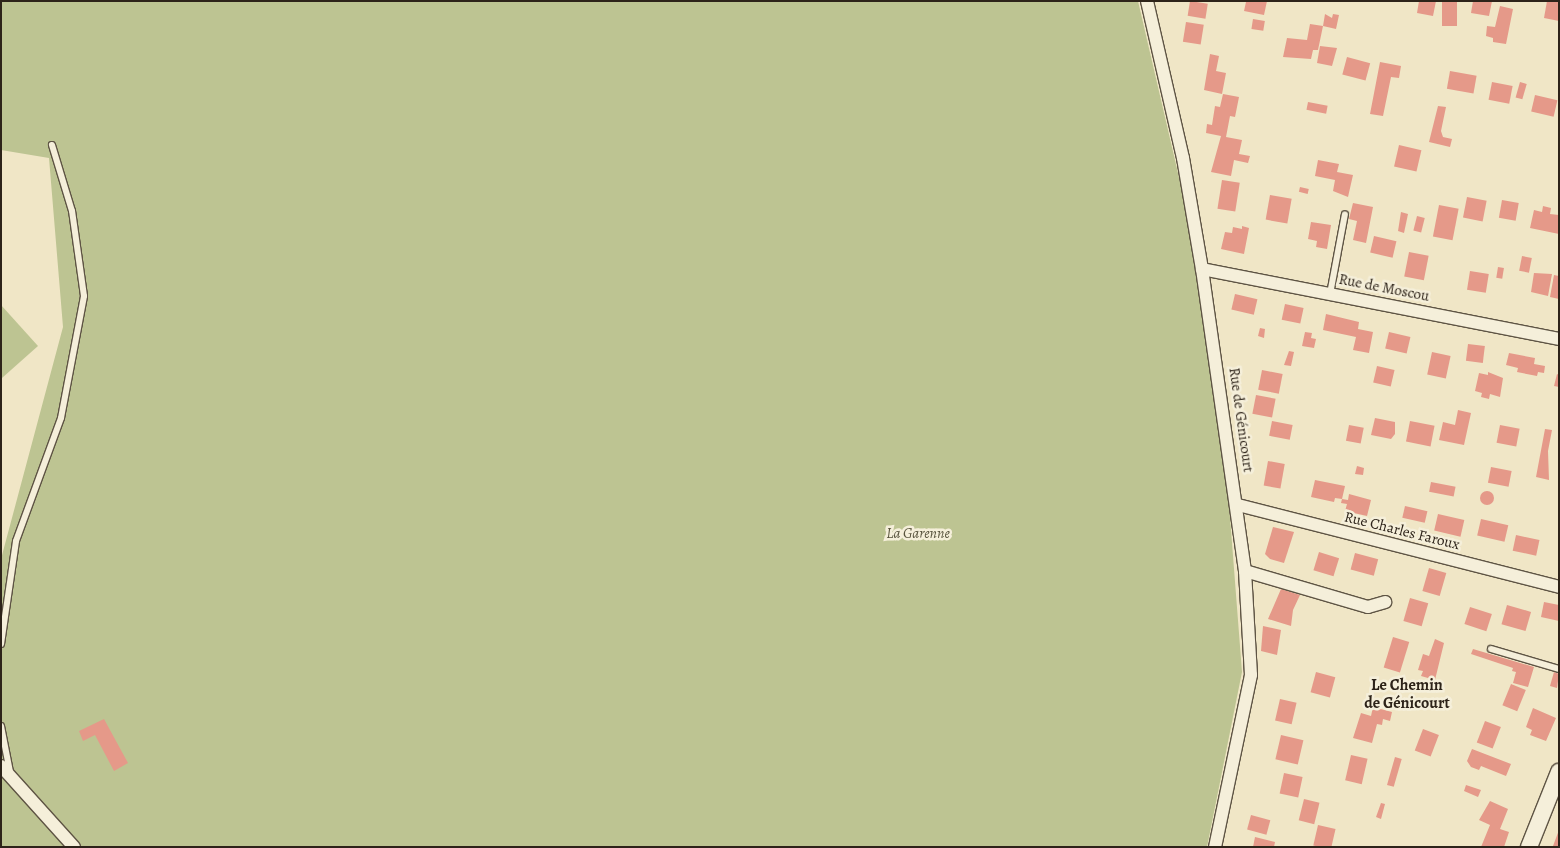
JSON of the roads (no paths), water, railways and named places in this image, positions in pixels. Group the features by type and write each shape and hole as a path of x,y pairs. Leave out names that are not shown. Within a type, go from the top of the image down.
{"street":[{"name":"Rue de Génicourt","path":"1147,1 1183,158 1238,505 1245,571 1251,674 1215,847"},
{"name":"Rue de Moscou","path":"1202,269 1559,339"},
{"name":"Rue Charles Faroux","path":"1238,505 1559,587"},
{"path":"1245,571 1368,607 1384,602"},
{"path":"1,766 74,847"},
{"path":"1534,839 1559,772"}],"lane":[{"path":"1,644 16,541 62,418 84,296 72,211 52,145"},
{"path":"1330,294 1345,214"},
{"path":"1491,649 1559,669"},
{"path":"1,726 11,776"}],"district":[{"name":"Le Chemin de Génicourt","path":"1407,694"}],"park label":[{"name":"La Garenne","path":"918,534"}]}
